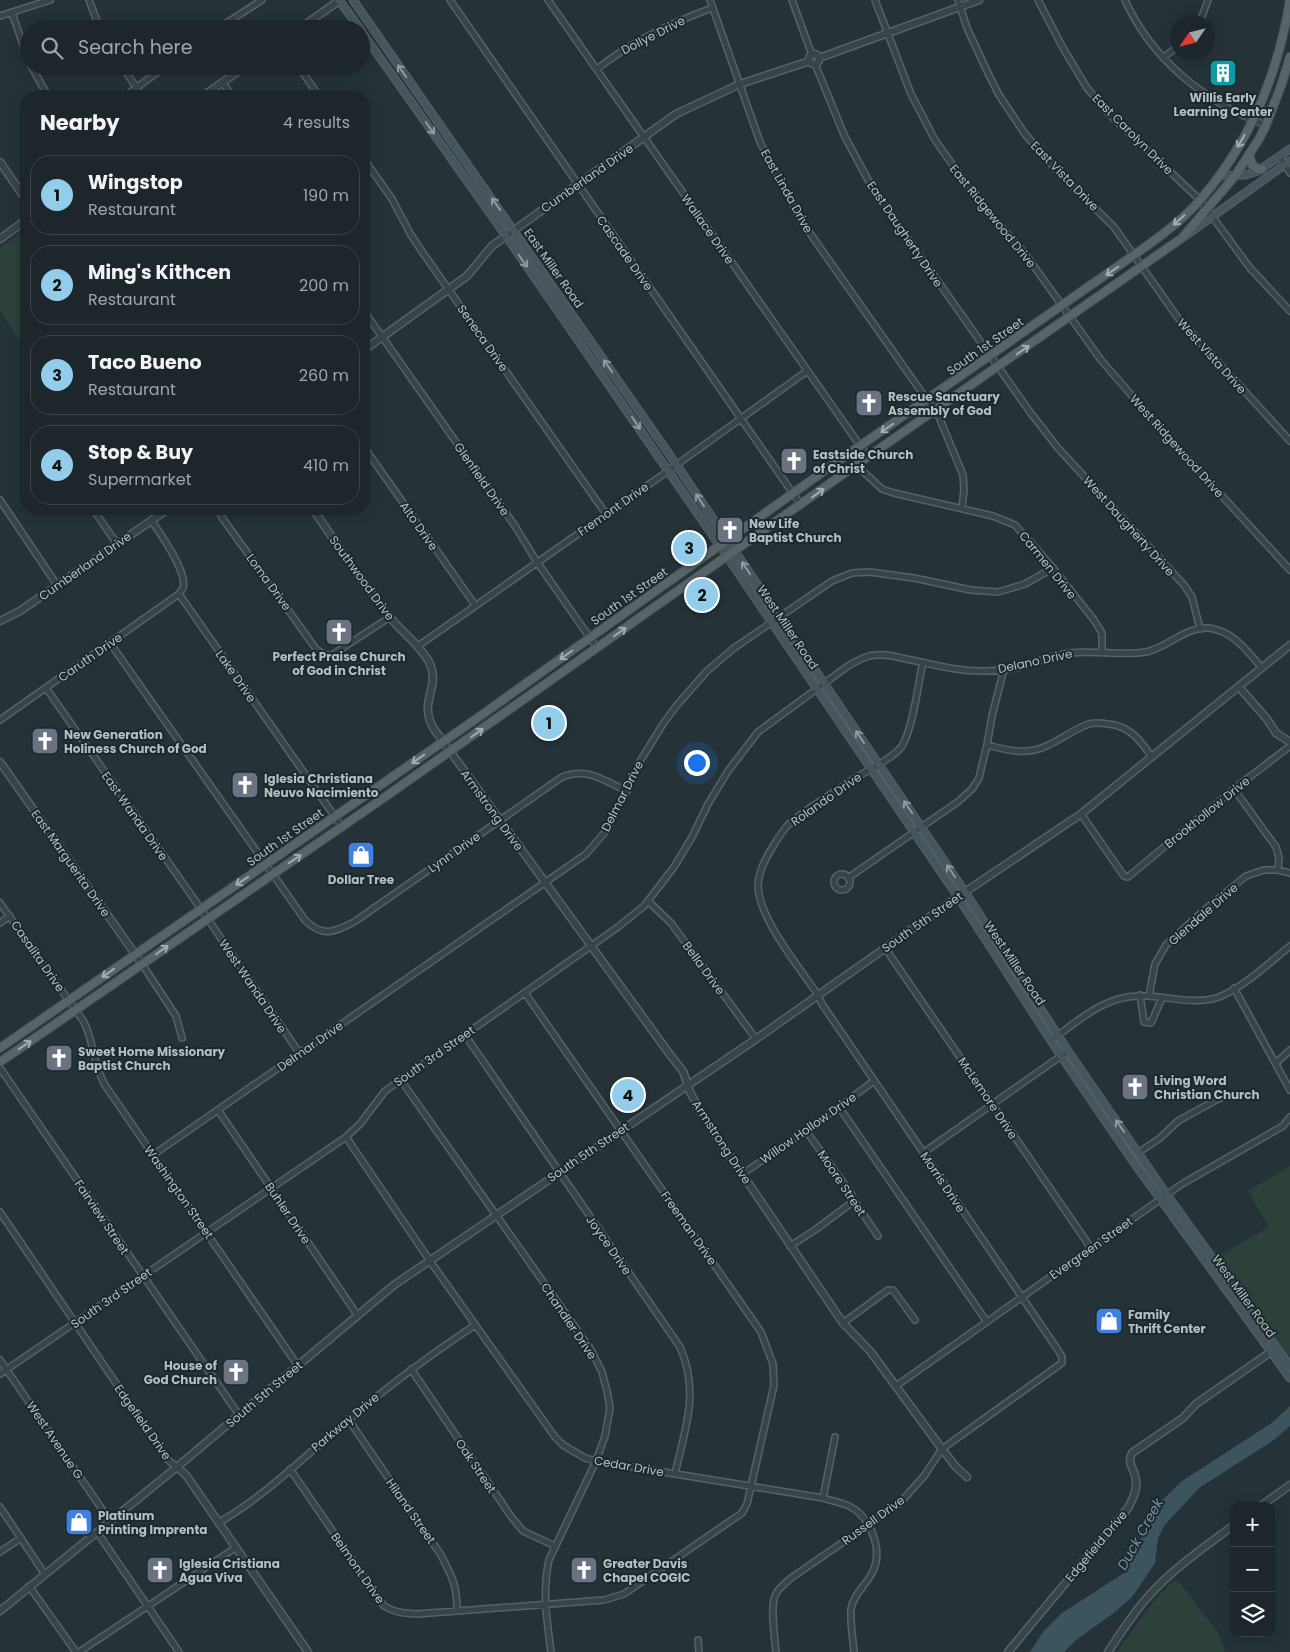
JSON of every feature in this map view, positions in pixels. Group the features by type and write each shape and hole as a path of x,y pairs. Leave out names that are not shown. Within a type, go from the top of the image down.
{"main road":[{"name":"East Miller Road","path":"339,0 353,20"},
{"name":"East Miller Road","path":"353,0 367,20"},
{"name":"South 1st Street","path":"0,1048 442,742 860,446 1062,306 1171,227 1200,200 1219,176 1260,107 1281,48 1290,0"},
{"name":"East Miller Road","path":"370,24 676,464 734,551"},
{"name":"East Miller Road","path":"370,44 506,236 727,556"},
{"path":"1281,48 1290,48"},
{"name":"South 1st Street","path":"1182,238 1236,176 1266,125 1290,57"},
{"path":"419,113 428,107"},
{"path":"1219,176 1236,176 1252,173 1262,169 1290,149"},
{"path":"1249,154 1252,165 1262,169"},
{"name":"South 1st Street","path":"0,1062 523,701 856,465 1214,217 1287,163"},
{"path":"587,353 595,347"},
{"name":"West Miller Road","path":"734,551 965,892 1068,1051 1273,1350 1290,1378"},
{"name":"West Miller Road","path":"727,556 958,897 1061,1056 1160,1200 1273,1350 1290,1366"},
{"path":"664,586 671,596"},
{"path":"516,690 523,701"}],"street":[{"path":"0,16 50,0"},
{"path":"89,0 97,20"},
{"path":"232,20 262,0"},
{"path":"311,20 339,0"},
{"name":"Cascade Drive","path":"450,0 801,505"},
{"name":"Wallace Drive","path":"548,0 868,457"},
{"name":"East Linda Drive","path":"710,0 760,142 800,219 936,411 963,475 962,508"},
{"name":"East Daugherty Drive","path":"792,0 812,60 845,137 872,189 998,367"},
{"name":"East Ridgewood Drive","path":"875,0 911,94 935,140 980,203 1023,251 1070,318"},
{"name":"East Vista Drive","path":"958,0 967,28 995,88 1025,134 1059,173 1114,227 1142,266"},
{"path":"812,60 819,62 819,58 979,0"},
{"name":"East Carolyn Drive","path":"1038,0 1062,48 1087,88 1107,112 1200,200 1250,268 1290,310"},
{"path":"1125,0 1141,28 1163,58 1186,80 1206,95 1236,113 1266,125"},
{"path":"1203,15 1208,0"},
{"name":"Dollye Drive","path":"597,69 614,55 640,40 682,19 712,8"},
{"path":"12,13 20,36"},
{"path":"1163,58 1170,52"},
{"name":"Cumberland Drive","path":"370,346 450,290 467,276 492,246 676,114 740,84 812,60"},
{"path":"36,75 45,90"},
{"path":"128,75 136,88"},
{"path":"133,90 154,75"},
{"path":"212,90 234,75"},
{"path":"304,75 315,90"},
{"path":"223,83 228,90"},
{"path":"1280,157 1287,163 1290,173"},
{"path":"0,162 20,191"},
{"name":"Seneca Drive","path":"370,168 392,199 411,235 606,514"},
{"path":"0,239 20,224"},
{"name":"West Vista Drive","path":"1142,266 1178,318 1198,342 1290,441"},
{"name":"West Ridgewood Drive","path":"1070,318 1101,360 1167,436 1290,570"},
{"name":"Glenfield Drive","path":"370,320 516,526 536,562 597,648"},
{"name":"West Daugherty Drive","path":"998,367 1058,448 1184,586 1192,597 1200,629"},
{"name":"Fremont Drive","path":"418,646 668,471 807,370"},
{"name":"Alto Drive","path":"370,456 475,605"},
{"name":"Carmen Drive","path":"856,465 882,489 993,516 1015,525 1053,568 1102,633 1102,652"},
{"path":"0,500 57,585"},
{"path":"97,515 117,544"},
{"name":"Cumberland Drive","path":"0,621 20,611 159,515"},
{"name":"Southwood Drive","path":"317,515 390,617 418,646 429,662 433,677 427,703 428,718 449,752"},
{"name":"Loma Drive","path":"221,516 316,649 325,655 332,655 390,617"},
{"path":"151,520 169,546 178,564 183,579 183,587 179,594"},
{"name":"Delmar Drive","path":"153,1155 546,884 586,854 605,832 627,791 639,762 676,705 707,671 734,648 832,581 852,573 870,572 914,578 971,590 998,592 1025,584 1053,568"},
{"name":"Caruth Drive","path":"0,720 179,594"},
{"name":"Lake Drive","path":"179,594 342,827"},
{"path":"1200,629 1218,630 1228,634 1262,668"},
{"name":"Delano Drive","path":"816,689 848,666 862,658 875,655 888,655 962,670 984,671 1013,668 1068,653 1102,652 1126,654 1147,652 1200,629"},
{"path":"110,643 273,874"},
{"name":"South 5th Street","path":"0,1611 44,1573 177,1467 394,1285 756,1039 965,892 1081,814 1290,645"},
{"name":"Rolando Drive","path":"818,995 772,928 758,886 760,873 768,856 788,826 870,768 896,753 901,747 908,733 923,662"},
{"path":"848,878 960,801 972,789 979,778 1004,669"},
{"path":"1239,687 1267,719 1276,733 1290,742"},
{"name":"East Wanda Drive","path":"46,688 208,919"},
{"name":"South 3rd Street","path":"0,1374 346,1137 360,1124 385,1090 618,927 648,900 674,868 728,771 758,732 816,689"},
{"path":"987,745 1013,751 1043,748 1089,724 1098,722 1116,725 1129,730 1138,737 1152,757"},
{"name":"Brookhollow Drive","path":"1081,814 1124,876 1128,877 1234,789 1290,746"},
{"name":"Armstrong Drive","path":"449,752 683,1071 690,1092 701,1113 843,1322 870,1351 956,1468 967,1478"},
{"name":"East Marguerita Drive","path":"0,762 142,964"},
{"name":"Lynn Drive","path":"273,874 312,927 318,931 337,930 354,922 562,777 580,772 589,774 627,791"},
{"path":"1234,789 1276,847 1279,858 1278,870"},
{"name":"Glendale Drive","path":"1149,996 1155,964 1166,945 1202,912 1246,876 1264,870 1278,870 1290,873"},
{"name":"Bella Drive","path":"648,900 676,929 756,1039"},
{"name":"Casalita Drive","path":"0,902 76,1010"},
{"path":"0,923 10,916"},
{"name":"West Wanda Drive","path":"208,919 300,1054"},
{"path":"1051,1040 1104,1004 1121,997 1149,996 1209,999 1219,996 1262,969 1290,946"},
{"name":"McLemore Drive","path":"885,948 1091,1248"},
{"path":"142,964 176,1016 182,1038"},
{"path":"1234,988 1290,1090"},
{"name":"Freeman Drive","path":"525,993 760,1332 773,1364 774,1385 747,1504 742,1513 624,1594 604,1600 546,1605"},
{"name":"Morris Drive","path":"818,995 822,1004 874,1082 1062,1357 1062,1363 1056,1368"},
{"path":"1140,996 1144,1022 1151,1023 1162,998"},
{"name":"Washington Street","path":"76,1010 90,1033 100,1077 298,1366"},
{"name":"Joyce Drive","path":"465,1035 680,1347 686,1360 690,1377 691,1402 675,1474"},
{"path":"1276,1063 1290,1050"},
{"path":"923,1153 1068,1051"},
{"name":"Fairview Street","path":"0,1068 239,1415"},
{"name":"Chandler Drive","path":"400,1079 590,1348 602,1372 610,1408 605,1436 596,1461 549,1560 546,1574 546,1605 551,1652"},
{"name":"Willow Hollow Drive","path":"742,1174 874,1082"},
{"path":"1138,1153 1160,1138 1178,1121 1218,1099 1230,1095"},
{"path":"839,1107 987,1322"},
{"name":"Buhler Drive","path":"218,1110 358,1316"},
{"name":"Evergreen Street","path":"896,1386 1182,1184 1283,1126 1290,1117"},
{"name":"Moore Street","path":"806,1131 851,1192 853,1200 878,1236"},
{"name":"Cedar Drive","path":"346,1137 475,1326 555,1437 563,1445 585,1458 596,1461 823,1498 850,1506 859,1514 875,1536 877,1547 876,1564 872,1574 855,1598 851,1609 854,1652"},
{"path":"790,1246 815,1230 853,1200"},
{"name":"Edgefield Drive","path":"0,1212 168,1460 186,1475 308,1652"},
{"path":"843,1322 888,1290 893,1290 915,1320"},
{"name":"Parkway Drive","path":"218,1523 234,1514 411,1369 475,1326"},
{"name":"Edgefield Drive","path":"1008,1652 1128,1508 1136,1485 1129,1459 1132,1453 1183,1418 1196,1404 1273,1350"},
{"name":"West Avenue G","path":"0,1360 110,1521"},
{"name":"Russell Drive","path":"776,1652 773,1604 778,1590 791,1578 900,1503 915,1488 942,1449 1056,1368"},
{"name":"Oak Street","path":"411,1369 510,1515 523,1531 556,1546"},
{"name":"Hiland Street","path":"348,1419 441,1555 457,1590 457,1610"},
{"path":"823,1498 835,1437"},
{"name":"Belmont Drive","path":"290,1469 384,1606 393,1612 417,1614 546,1605"},
{"path":"1267,1502 1290,1485"},
{"path":"0,1508 44,1573"},
{"path":"1108,1652 1135,1613 1157,1587 1182,1563 1230,1528"},
{"path":"97,1532 179,1652"},
{"path":"0,1552 21,1538"},
{"path":"29,1586 78,1652 235,1548"},
{"path":"698,1640 699,1652"}],"green space":[{"path":"20,233 20,341 0,311 0,248"},
{"path":"1290,1166 1290,1357 1217,1257 1269,1227 1248,1191"},
{"path":"1174,1581 1179,1582 1217,1631 1225,1652 1117,1652 1157,1597"}],"water":[{"path":"1290,1406 1290,1426 1274,1440 1199,1488 1164,1526 1158,1538 1155,1563 1132,1597 1076,1640 1064,1652 1030,1652 1043,1632 1062,1613 1124,1573 1136,1553 1149,1516 1156,1506 1182,1481 1273,1422"}],"place":[{"name":"Willis Early Learning Center","path":"1223,73"},
{"name":"Rescue Sanctuary Assembly of God","path":"869,403"},
{"name":"Eastside Church of Christ","path":"794,461"},
{"name":"New Life Baptist Church","path":"730,530"},
{"name":"Taco Bueno","path":"689,548"},
{"name":"Ming's Kithcen","path":"702,595"},
{"name":"Perfect Praise Church of God in Christ","path":"339,632"},
{"name":"Wingstop","path":"549,723"},
{"name":"New Generation Holiness Church of God","path":"45,741"},
{"name":"Iglesia Christiana Neuvo Nacimiento","path":"245,785"},
{"name":"Dollar Tree","path":"361,855"},
{"name":"Sweet Home Missionary Baptist Church","path":"59,1058"},
{"name":"Living Word Christian Church","path":"1135,1087"},
{"name":"Stop & Buy","path":"628,1095"},
{"name":"Family Thrift Center","path":"1109,1321"},
{"name":"House of God Church","path":"236,1372"},
{"name":"Platinum Printing Imprenta","path":"79,1522"},
{"name":"Iglesia Cristiana Agua Viva","path":"160,1570"},
{"name":"Greater Davis Chapel COGIC","path":"584,1570"}],"water label":[{"name":"Duck Creek","path":"1140,1534"}]}
